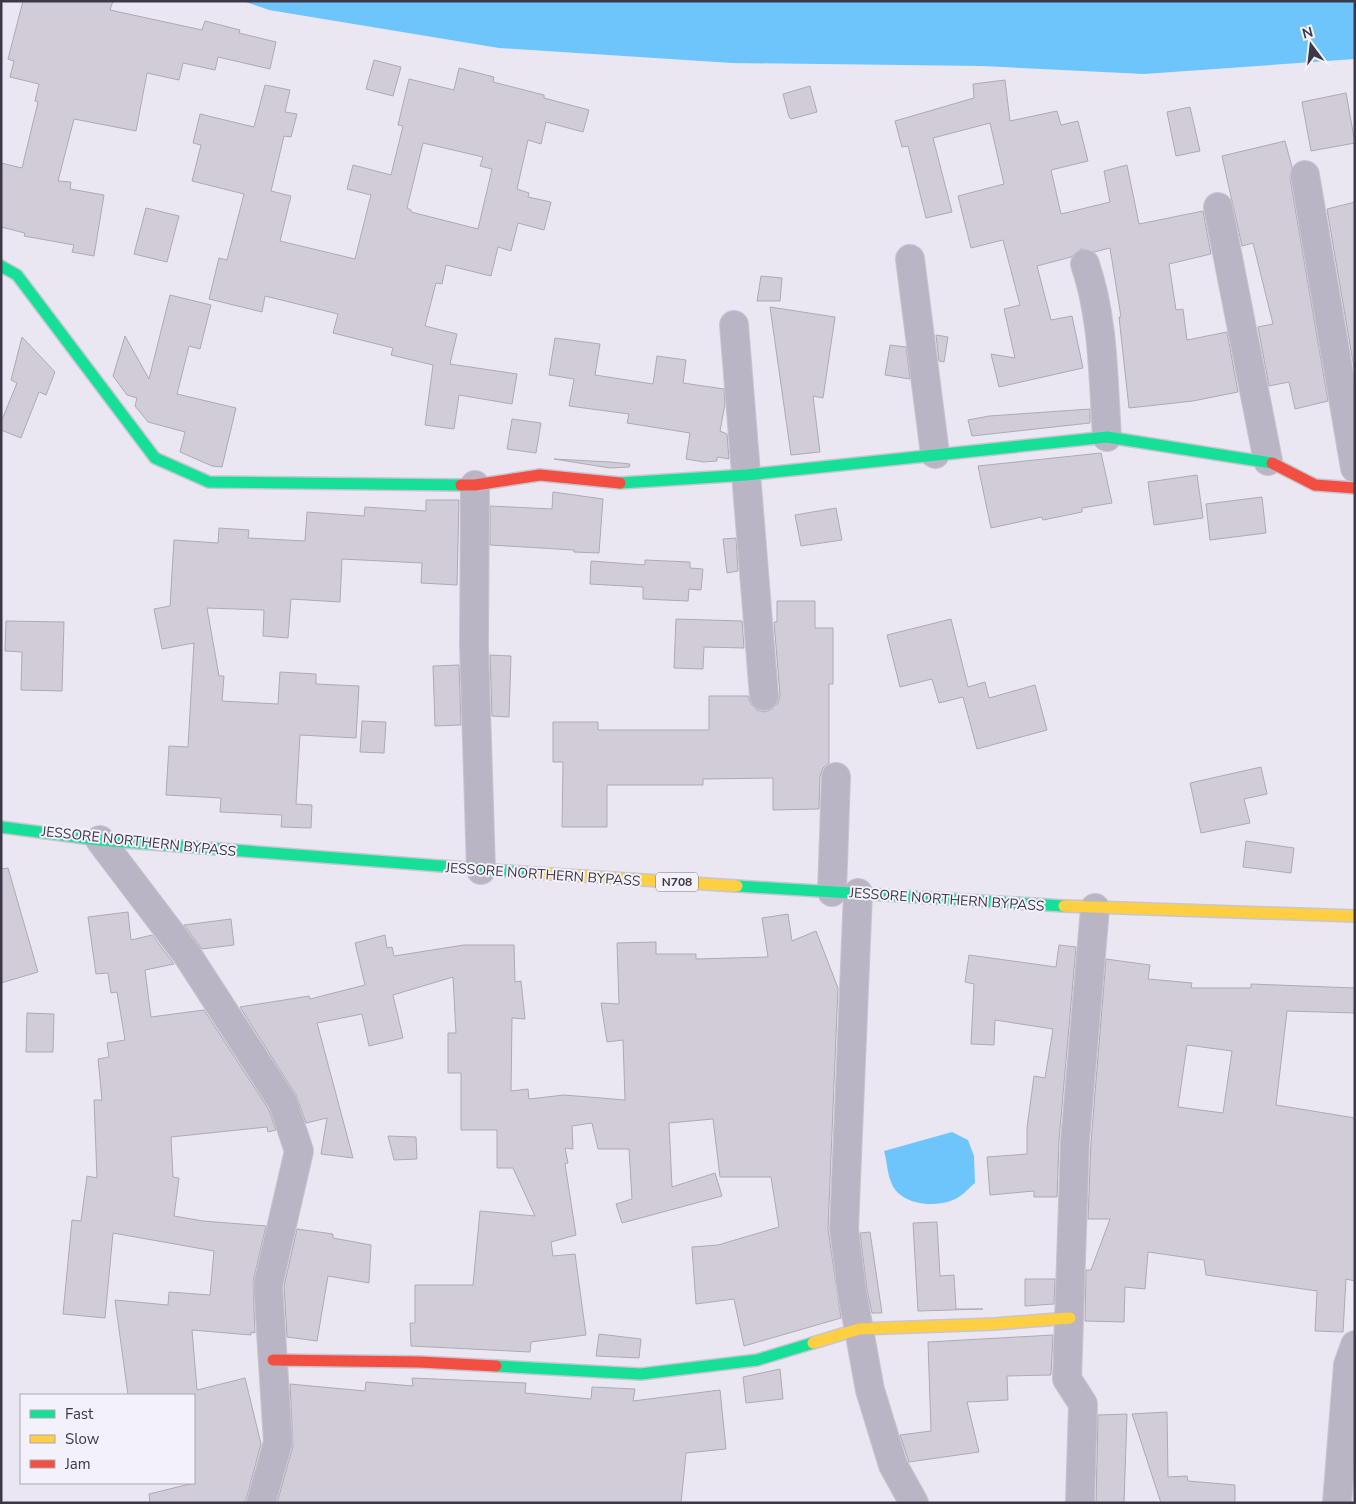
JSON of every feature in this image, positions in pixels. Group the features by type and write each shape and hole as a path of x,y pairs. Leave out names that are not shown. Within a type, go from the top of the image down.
{"main road":[{"path":"1,266 17,275 155,458 209,482 475,485 540,475 610,484 746,475 1107,437 1268,461 1315,485 1355,488"},
{"name":"JESSORE NORTHERN BYPASS","path":"1,827 100,840 481,870 1095,908 1355,916"},
{"path":"273,1360 420,1362 641,1374 756,1360 859,1329 994,1324 1070,1318"}],"street":[{"path":"1305,175 1355,468"},
{"path":"1218,207 1268,461"},
{"path":"910,259 935,454"},
{"path":"1085,264 1094,290 1101,340 1107,437"},
{"path":"734,325 764,696"},
{"path":"475,485 474,645 481,870"},
{"path":"836,777 845,893 844,1229 870,1390 893,1464 914,1503"},
{"path":"100,840 188,956 283,1104 299,1151 268,1285 278,1442 261,1503"},
{"path":"1080,1503 1083,1404 1067,1379 1075,1142 1095,908"},
{"path":"1337,1503 1348,1365 1355,1345"}],"water":[{"path":"243,1 1355,1 1355,59 1144,74 983,66 732,63 499,48 269,10"},
{"path":"952,1132 968,1140 974,1156 975,1183 959,1197 936,1204 918,1203 901,1196 891,1182 884,1151"}],"building":[{"path":"23,1 113,1 110,10 202,30 205,21 240,30 239,33 276,42 270,69 218,57 215,70 183,63 179,80 147,73 136,131 74,119 58,181 71,182 70,189 104,195 94,256 72,252 74,245 24,236 25,233 1,227 1,163 22,168 38,102 35,101 39,84 10,77 14,61 8,59"},
{"path":"374,60 401,67 393,96 366,89"},
{"path":"459,68 494,77 493,82 544,95 544,98 589,110 583,132 546,122 541,144 528,140 517,189 529,193 528,197 551,202 544,230 518,223 511,251 498,247 491,276 446,265 442,284 436,283 425,326 457,334 450,364 517,374 512,404 459,395 454,429 425,425 433,365 391,355 393,348 333,333 338,314 265,296 262,312 209,299 219,258 227,260 244,194 192,181 201,145 193,143 200,114 254,127 265,85 290,90 285,112 297,114 291,137 284,136 271,191 291,196 280,241 355,259 371,195 347,189 353,165 391,175 403,126 398,125 409,79 454,90","holes":["423,143 483,157 480,166 492,169 478,229 411,212 407,208"]},
{"path":"1005,80 1010,121 1057,111 1061,125 1078,121 1088,161 1051,170 1061,214 1110,202 1104,171 1127,165 1139,224 1203,211 1211,254 1169,264 1176,310 1183,309 1187,340 1227,332 1238,392 1193,401 1129,408 1119,317 1121,317 1110,248 1094,252 1081,249 1071,257 1037,266 1051,320 1072,316 1083,368 999,387 991,354 1015,358 1004,309 1020,305 1003,240 971,248 958,196 1004,184 990,123 933,138 952,212 926,218 908,146 902,147 895,121 974,98 973,84"},
{"path":"810,86 817,112 791,119 783,94"},
{"path":"1346,93 1355,143 1311,151 1302,102"},
{"path":"1190,107 1200,151 1176,156 1167,112"},
{"path":"1285,141 1292,167 1290,178 1328,401 1295,409 1289,382 1269,386 1258,327 1273,324 1253,243 1242,246 1222,156"},
{"path":"1355,202 1355,374 1327,209"},
{"path":"146,208 179,216 167,262 134,254"},
{"path":"761,276 782,278 780,301 757,301"},
{"path":"170,295 211,305 200,349 189,346 177,394 236,408 222,467 212,466 180,452 185,432 148,422 135,406 137,398 127,395 113,376 125,336 149,379"},
{"path":"770,307 835,317 823,398 813,396 820,452 791,455"},
{"path":"936,335 948,337 944,362 939,361"},
{"path":"22,337 55,372 46,395 39,392 21,438 1,430 1,422 17,383 11,380"},
{"path":"555,338 600,344 595,375 653,384 657,356 686,360 683,383 724,389 725,404 720,431 727,434 729,459 717,457 717,461 704,462 686,459 690,433 627,423 629,414 569,406 574,379 549,375"},
{"path":"890,345 906,347 910,379 885,375"},
{"path":"1090,409 1090,423 972,436 968,420 989,416"},
{"path":"512,419 541,423 536,453 507,449"},
{"path":"1101,453 1112,503 1082,508 1082,512 1043,520 1042,517 991,528 978,466"},
{"path":"554,459 630,464 629,467 610,468"},
{"path":"1197,475 1203,518 1154,525 1148,482"},
{"path":"553,492 603,499 599,553 490,545 490,506 552,509"},
{"path":"1262,497 1266,533 1210,540 1206,504"},
{"path":"426,500 459,500 457,585 421,583 422,563 342,559 340,602 291,599 288,638 263,636 264,610 207,608 219,676 224,676 222,701 278,704 280,672 316,674 316,684 359,686 356,738 300,735 296,804 312,805 311,828 281,827 282,815 220,812 221,798 166,795 169,746 188,747 194,643 162,649 154,609 170,606 174,540 218,543 219,528 249,530 248,538 305,541 307,512 364,516 365,507 426,511"},
{"path":"836,508 842,540 801,546 795,515"},
{"path":"736,538 738,571 727,573 723,539"},
{"path":"645,560 690,562 690,568 703,569 701,590 689,589 688,601 643,599 643,587 590,584 591,561 645,565"},
{"path":"777,601 815,601 815,628 833,628 833,684 829,684 829,763 823,768 820,776 819,809 773,810 773,778 703,779 703,785 607,785 607,827 562,827 563,762 553,762 553,722 598,722 598,730 709,730 709,696 748,696 751,704 757,710 765,712 772,709 778,703 780,695 774,622 777,622"},
{"path":"676,619 742,621 744,648 704,647 703,669 674,668"},
{"path":"951,619 968,687 985,682 989,698 1035,685 1047,730 977,749 963,697 939,703 932,679 900,687 887,635"},
{"path":"6,621 64,622 62,691 21,690 22,652 5,651"},
{"path":"490,655 511,656 509,717 492,716"},
{"path":"459,665 461,725 435,726 433,666"},
{"path":"362,721 386,722 384,753 360,752"},
{"path":"1261,767 1267,794 1244,799 1250,823 1201,833 1190,783"},
{"path":"1246,841 1294,848 1291,873 1243,867"},
{"path":"8,868 38,972 1,983 1,869"},
{"path":"128,912 131,940 152,935 174,964 145,970 151,1017 204,1010 269,1110 276,1130 268,1132 267,1127 171,1137 173,1177 179,1178 174,1216 203,1221 266,1226 253,1282 255,1333 251,1332 251,1335 192,1330 197,1390 245,1378 261,1444 246,1500 243,1503 150,1503 149,1494 195,1484 195,1394 128,1394 115,1300 168,1305 169,1292 210,1295 214,1251 113,1233 105,1318 63,1314 72,1220 81,1221 87,1176 97,1178 94,1100 102,1100 98,1059 109,1057 107,1043 125,1040 117,992 111,993 108,973 96,974 88,917"},
{"path":"788,914 792,941 816,931 838,988 828,1229 841,1318 744,1346 734,1299 696,1304 692,1247 718,1245 779,1227 771,1177 720,1177 713,1119 669,1123 672,1187 715,1173 722,1196 622,1223 616,1204 632,1199 629,1149 598,1149 592,1123 572,1126 573,1149 565,1148 568,1163 565,1164 576,1235 551,1242 553,1256 575,1254 586,1335 531,1342 530,1352 411,1346 410,1323 415,1323 415,1285 473,1285 480,1211 535,1216 513,1168 497,1168 497,1130 461,1130 461,1073 448,1073 448,1033 456,1033 453,977 393,995 403,1038 369,1046 362,1014 317,1023 353,1158 321,1154 327,1118 306,1123 296,1095 240,1007 309,996 310,999 365,985 355,943 385,935 387,948 392,947 394,956 464,945 514,945 515,982 521,981 525,1019 512,1018 511,1091 528,1089 529,1099 564,1095 625,1100 623,1040 607,1042 601,1003 619,1004 617,943 656,942 656,954 696,954 696,959 768,957 762,918"},
{"path":"231,919 234,945 202,949 184,925"},
{"path":"1059,945 1076,947 1059,1140 1057,1197 1034,1197 1034,1191 990,1195 987,1157 1027,1154 1027,1128 1034,1076 1045,1078 1053,1029 995,1020 994,1045 971,1044 974,984 965,982 969,955 1056,967"},
{"path":"1106,959 1150,965 1148,979 1192,983 1191,988 1251,988 1251,984 1355,988 1355,1013 1287,1011 1276,1105 1355,1118 1355,1281 1346,1279 1343,1332 1315,1331 1317,1291 1206,1275 1204,1260 1148,1252 1145,1289 1125,1287 1124,1322 1085,1321 1086,1270 1091,1270 1110,1219 1088,1219 1091,1142","holes":["1187,1045 1232,1051 1223,1113 1178,1107"]},
{"path":"27,1013 54,1014 53,1052 26,1052"},
{"path":"388,1136 416,1137 417,1159 394,1160"},
{"path":"937,1222 940,1276 954,1275 956,1309 983,1309 918,1311 913,1223"},
{"path":"297,1229 333,1234 333,1238 371,1245 369,1283 328,1276 317,1341 287,1337 284,1286"},
{"path":"870,1232 882,1313 872,1313 867,1290 860,1233"},
{"path":"1025,1279 1055,1279 1054,1304 1025,1306"},
{"path":"599,1334 641,1339 639,1358 596,1356"},
{"path":"1053,1335 1051,1375 1007,1376 1008,1400 967,1402 979,1452 909,1462 900,1435 931,1431 928,1342"},
{"path":"780,1369 783,1399 746,1403 743,1377"},
{"path":"412,1378 526,1383 525,1393 591,1399 592,1387 635,1389 633,1401 720,1390 726,1449 686,1453 681,1503 277,1503 293,1446 290,1384 365,1391 366,1382 413,1386"},
{"path":"1167,1412 1168,1477 1187,1476 1188,1481 1235,1485 1235,1503 1161,1503 1132,1414"},
{"path":"1127,1414 1124,1503 1096,1503 1098,1415"}],"traffic: fast":[{"path":"1,266 17,275 155,458 209,482 461,485"},
{"path":"620,483 746,475 1107,437 1272,463"},
{"path":"1,827 100,840 534,873"},
{"path":"737,886 1064,906"},
{"path":"496,1366 641,1374 757,1360 813,1343"}],"traffic: slow":[{"path":"534,873 737,886"},
{"path":"1064,906 1355,916"},
{"path":"813,1343 859,1329 994,1324 1070,1318"}],"traffic: jam":[{"path":"1272,463 1315,485 1355,488"},
{"path":"461,485 475,485 540,475 620,483"},
{"path":"273,1360 420,1362 496,1366"}]}
